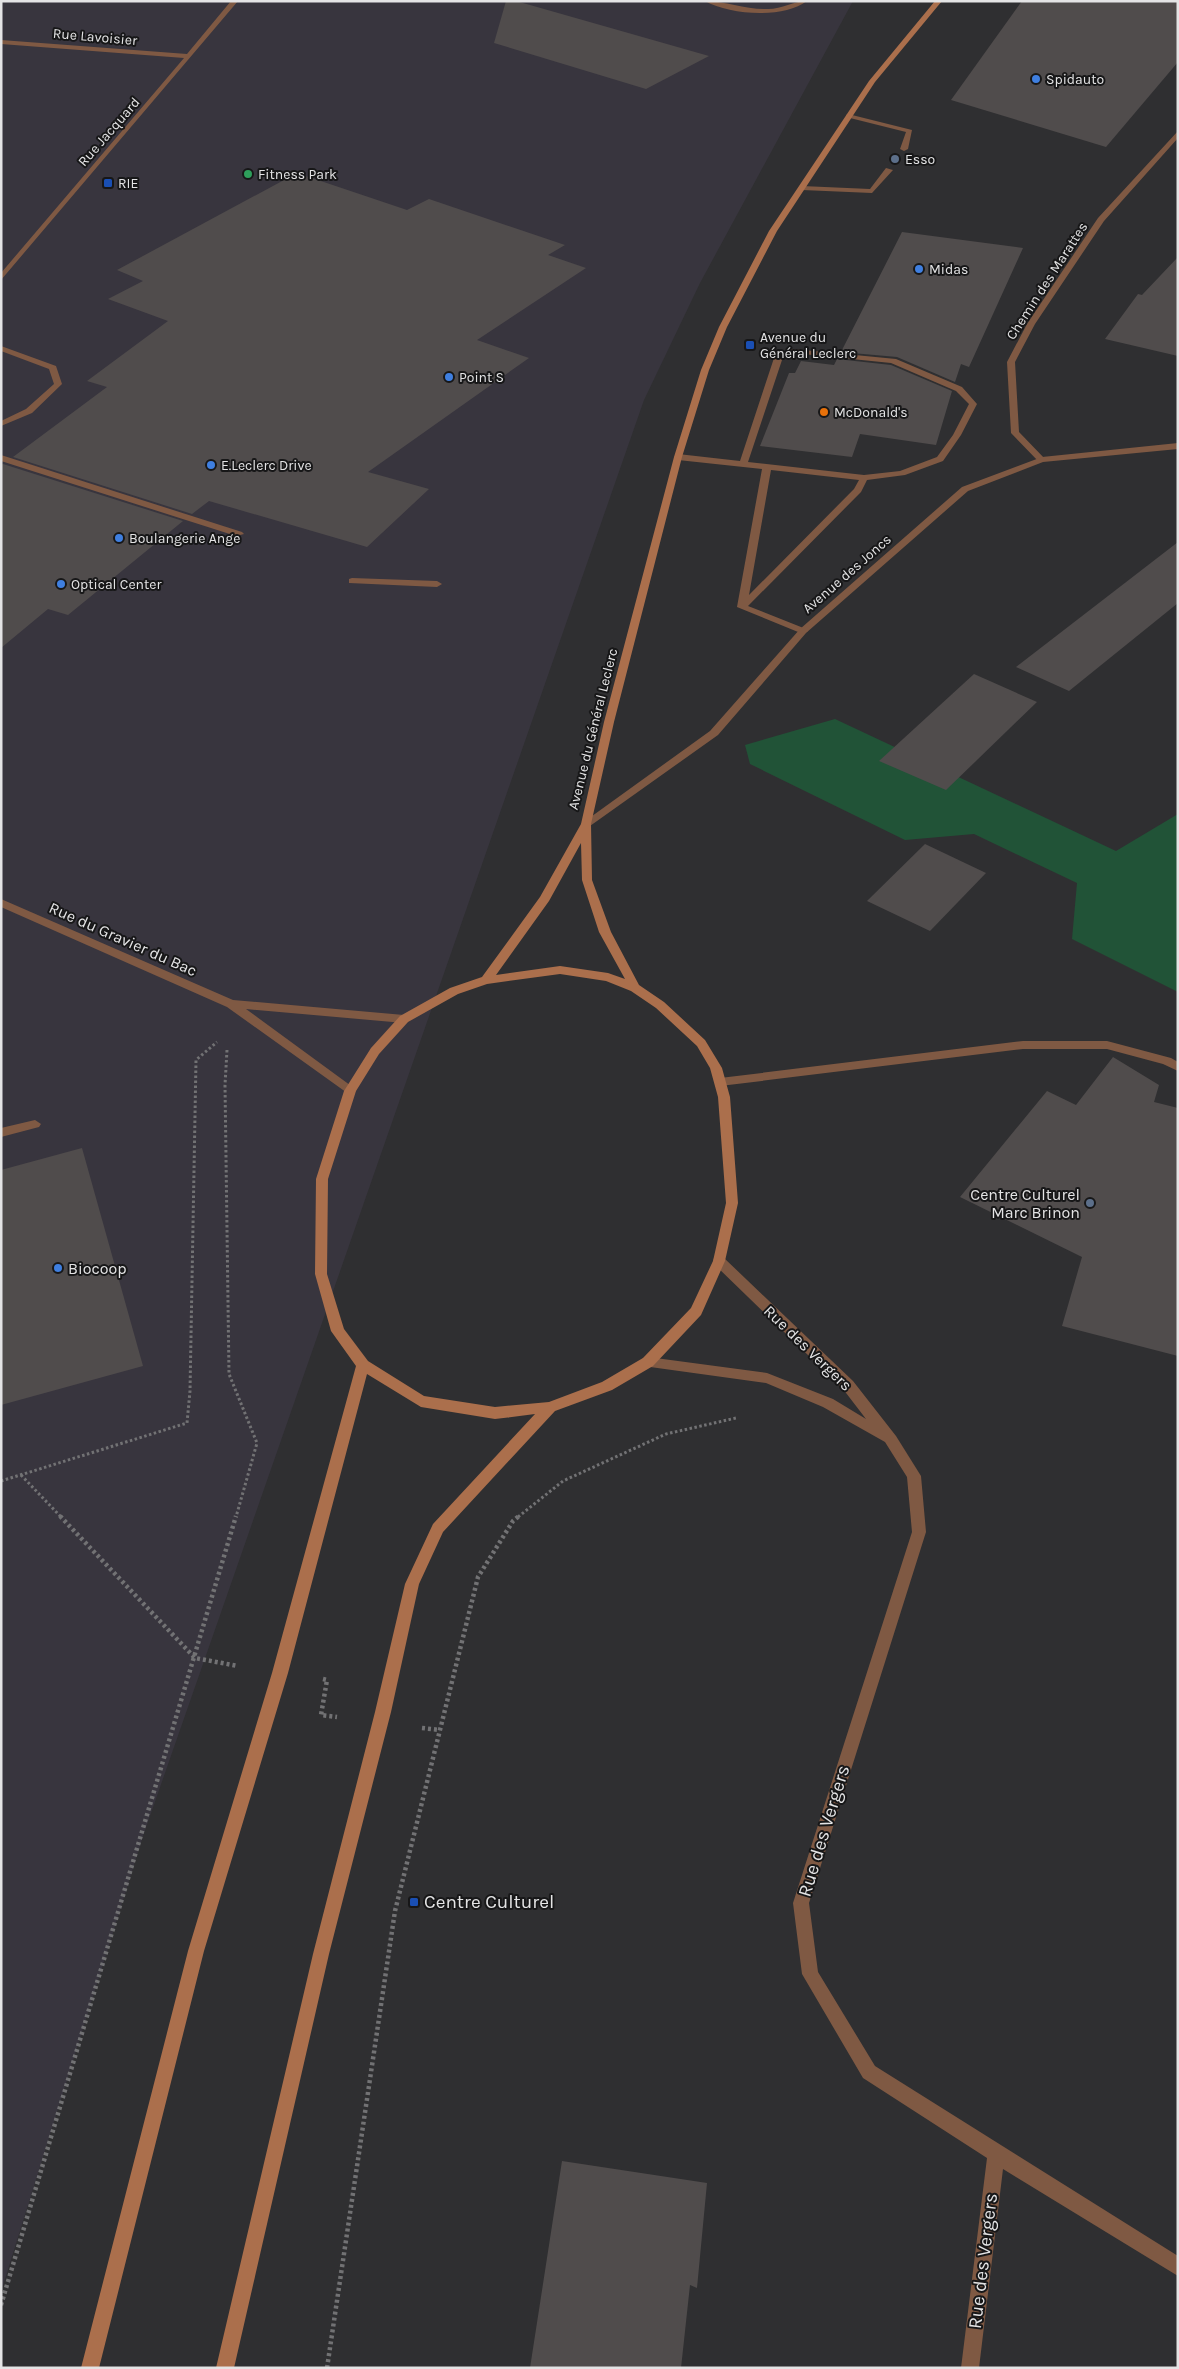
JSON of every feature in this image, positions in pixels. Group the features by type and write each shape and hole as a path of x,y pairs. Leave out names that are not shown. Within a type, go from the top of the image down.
{"main road":[{"name":"Avenue du Général Leclerc","path":"635,988 605,932 588,880 586,824 609,722 678,458 704,370 723,327 773,231 872,81 939,1"},
{"name":"Avenue du Général Leclerc","path":"486,980 545,898 586,824"},
{"path":"560,970 608,977 635,988 660,1005 701,1043 716,1068 724,1097 732,1203 719,1262 696,1311 648,1362 607,1386 550,1407 495,1413 421,1401 362,1365 338,1331 321,1274 322,1179 350,1090 375,1051 404,1019 454,992 486,980 560,970"},
{"path":"90,2368 196,1951 280,1673 362,1365"},
{"path":"225,2368 321,1954 383,1712 412,1584 438,1528 550,1407"}],"street":[{"name":"Rue Jacquard","path":"1,278 234,1"},
{"path":"708,1 736,10 772,11 804,1"},
{"name":"Rue Lavoisier","path":"1,42 188,56"},
{"path":"848,116 910,131 904,149"},
{"name":"Chemin des Marattes","path":"1042,460 1014,433 1011,362 1031,324 1101,220 1178,133"},
{"path":"802,188 872,190 889,170"},
{"path":"1,348 53,368 58,384 29,411 1,424"},
{"path":"678,458 864,478 902,473 940,459 957,434 973,404 959,389 893,362 793,351 780,355 743,464"},
{"name":"Avenue des Joncs","path":"586,824 714,733 803,631 964,489 1042,460 1178,446"},
{"path":"1,458 239,534"},
{"path":"742,607 767,467"},
{"path":"742,607 858,490 864,478"},
{"path":"352,581 437,584"},
{"path":"742,607 803,631"},
{"name":"Rue du Gravier du Bac","path":"1,903 231,1004 350,1090"},
{"name":"Rue du Gravier du Bac","path":"231,1004 404,1019"},
{"path":"720,1082 1023,1045 1107,1046 1167,1061 1178,1067"},
{"path":"1,1133 35,1124"},
{"name":"Rue des Vergers","path":"719,1262 848,1385 891,1440 914,1476 920,1532 801,1903 810,1974 869,2072 996,2154 1178,2267"},
{"name":"Rue des Vergers","path":"648,1362 768,1378 828,1403 891,1440"},
{"name":"Rue des Vergers","path":"970,2368 996,2154"}],"path":[{"path":"1,2304 195,1658 257,1443 229,1374 225,1085 231,1004"},
{"path":"1,1481 187,1423 190,1391 196,1060 228,1032"},
{"path":"328,2368 395,1911 478,1578 513,1521 563,1481 666,1434 732,1417 741,1418"},
{"path":"21,1475 195,1658"}],"shaded area":[{"path":"1,1 853,1 700,283 644,400 143,1836 1,2292"}],"green space":[{"path":"835,719 1116,851 1178,814 1178,992 1072,939 1077,883 974,834 905,840 750,764 745,745"}],"building":[{"path":"506,1 516,1 709,56 646,89 494,43"},
{"path":"1022,1 1178,1 1178,62 1106,147 951,100"},
{"path":"297,173 407,210 429,199 565,245 548,255 586,268 477,340 529,358 368,472 429,489 367,547 209,501 192,514 13,457 107,387 87,381 168,321 108,299 143,281 117,270"},
{"path":"902,232 1023,248 969,367 961,364 955,382 897,357 841,352"},
{"path":"1178,257 1178,356 1105,339 1138,294 1142,295"},
{"path":"837,359 891,365 952,391 936,445 860,434 852,457 760,446 789,373 795,373 801,361 834,365"},
{"path":"3,464 183,521 68,615 48,609 1,648 1,465"},
{"path":"1178,542 1178,603 1069,691 1016,667"},
{"path":"974,674 1037,702 946,790 879,761"},
{"path":"925,844 986,873 930,931 867,901"},
{"name":"Centre Culturel Marc Brinon","path":"1113,1057 1159,1085 1154,1102 1178,1108 1178,1356 1062,1326 1082,1257 960,1197 1047,1091 1076,1105"},
{"name":"Biocoop","path":"82,1148 143,1366 1,1405 1,1170"},
{"path":"562,2161 707,2183 697,2288 690,2285 681,2368 530,2368"}],"place":[{"name":"Spidauto","path":"1036,79"},
{"name":"Esso","path":"895,159"},
{"name":"Fitness Park","path":"248,174"},
{"name":"RIE","path":"108,183"},
{"name":"Midas","path":"919,269"},
{"name":"Avenue du Général Leclerc","path":"750,345"},
{"name":"Point S","path":"449,377"},
{"name":"McDonald's","path":"824,412"},
{"name":"E.Leclerc Drive","path":"211,465"},
{"name":"Boulangerie Ange","path":"119,538"},
{"name":"Optical Center","path":"61,584"},
{"name":"Centre Culturel Marc Brinon","path":"1090,1203"},
{"name":"Biocoop","path":"58,1268"},
{"name":"Centre Culturel","path":"414,1902"}]}
